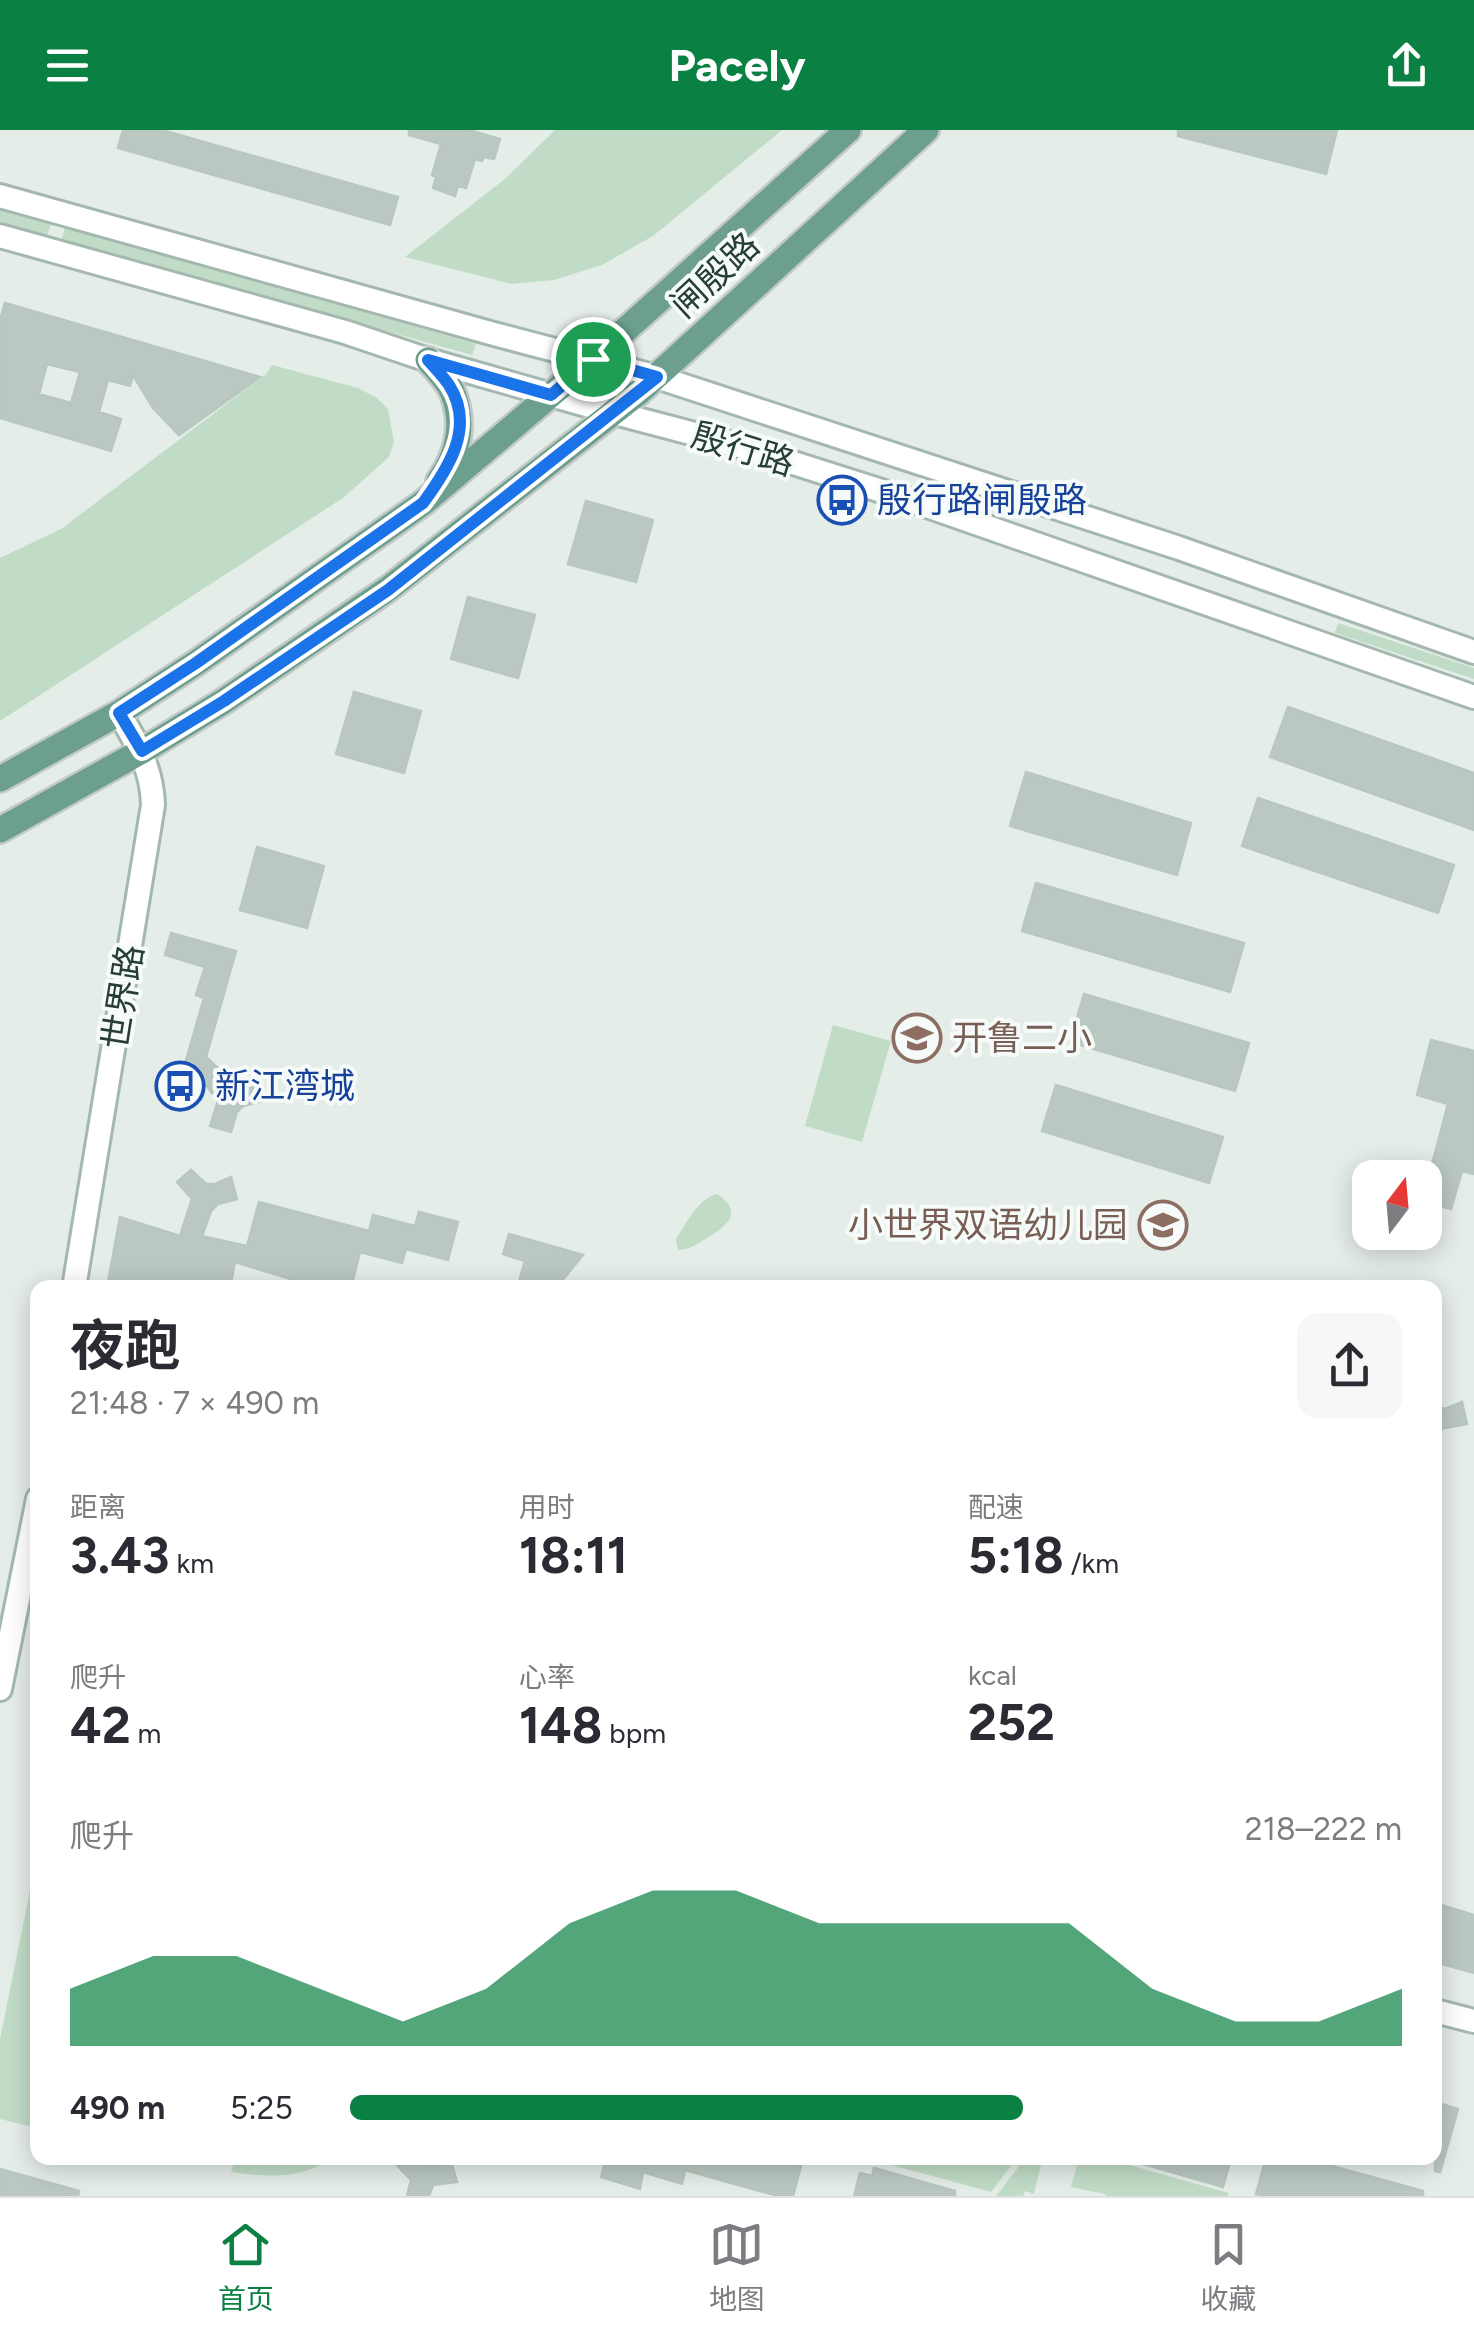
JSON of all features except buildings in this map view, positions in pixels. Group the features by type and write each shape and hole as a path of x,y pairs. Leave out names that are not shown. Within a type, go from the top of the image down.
{"main road":[{"name":"闸殷路","path":"0,780 119,713 196,663 423,503 593,359 848,130"},
{"name":"闸殷路","path":"0,830 224,701 388,590 657,377 926,130"},
{"name":"殷行路","path":"0,196 657,377 1160,542 1474,652"},
{"name":"殷行路","path":"0,236 346,332 428,360 704,436 910,500 1474,698"},
{"path":"423,503 446,472 460,432 451,388 428,360"},
{"name":"世界路","path":"75,1280 153,805 152,784 142,751 119,713"},
{"path":"0,1689 27,1607 30,1578"},
{"path":"1442,2013 1474,2021"}],"green space":[{"path":"555,130 782,130 653,236 602,265 554,280 512,284 405,257 506,178"},
{"path":"0,208 51,223 47,237 0,224"},
{"path":"65,227 476,344 472,355 61,241"},
{"path":"272,365 358,388 377,398 388,409 394,442 389,457 343,498 0,721 0,558 61,529 266,374"},
{"path":"1338,623 1474,668 1474,679 1335,633"},
{"path":"833,1025 891,1041 862,1142 805,1126"},
{"path":"717,1194 730,1206 727,1223 698,1244 678,1250 676,1239 693,1212"},
{"path":"30,1891 30,2126 0,2119 0,2039"},
{"path":"233,2165 319,2165 289,2175 231,2172"},
{"path":"892,2165 1012,2165 991,2192"},
{"path":"1020,2165 1041,2165 1034,2194 1025,2191 1023,2196 996,2196"},
{"path":"1077,2165 1129,2165 1229,2193 1106,2196 1071,2187"}],"place":[{"name":"殷行路闸殷路","path":"842,500"},
{"name":"开鲁二小","path":"917,1038"},
{"name":"新江湾城","path":"180,1086"},
{"name":"小世界双语幼儿园","path":"1163,1225"}],"route":[{"path":"593,359 657,377 388,590 224,701 142,751 119,713 423,503 446,472 460,432 458,412 451,388 428,360 551,395 593,359"}]}
